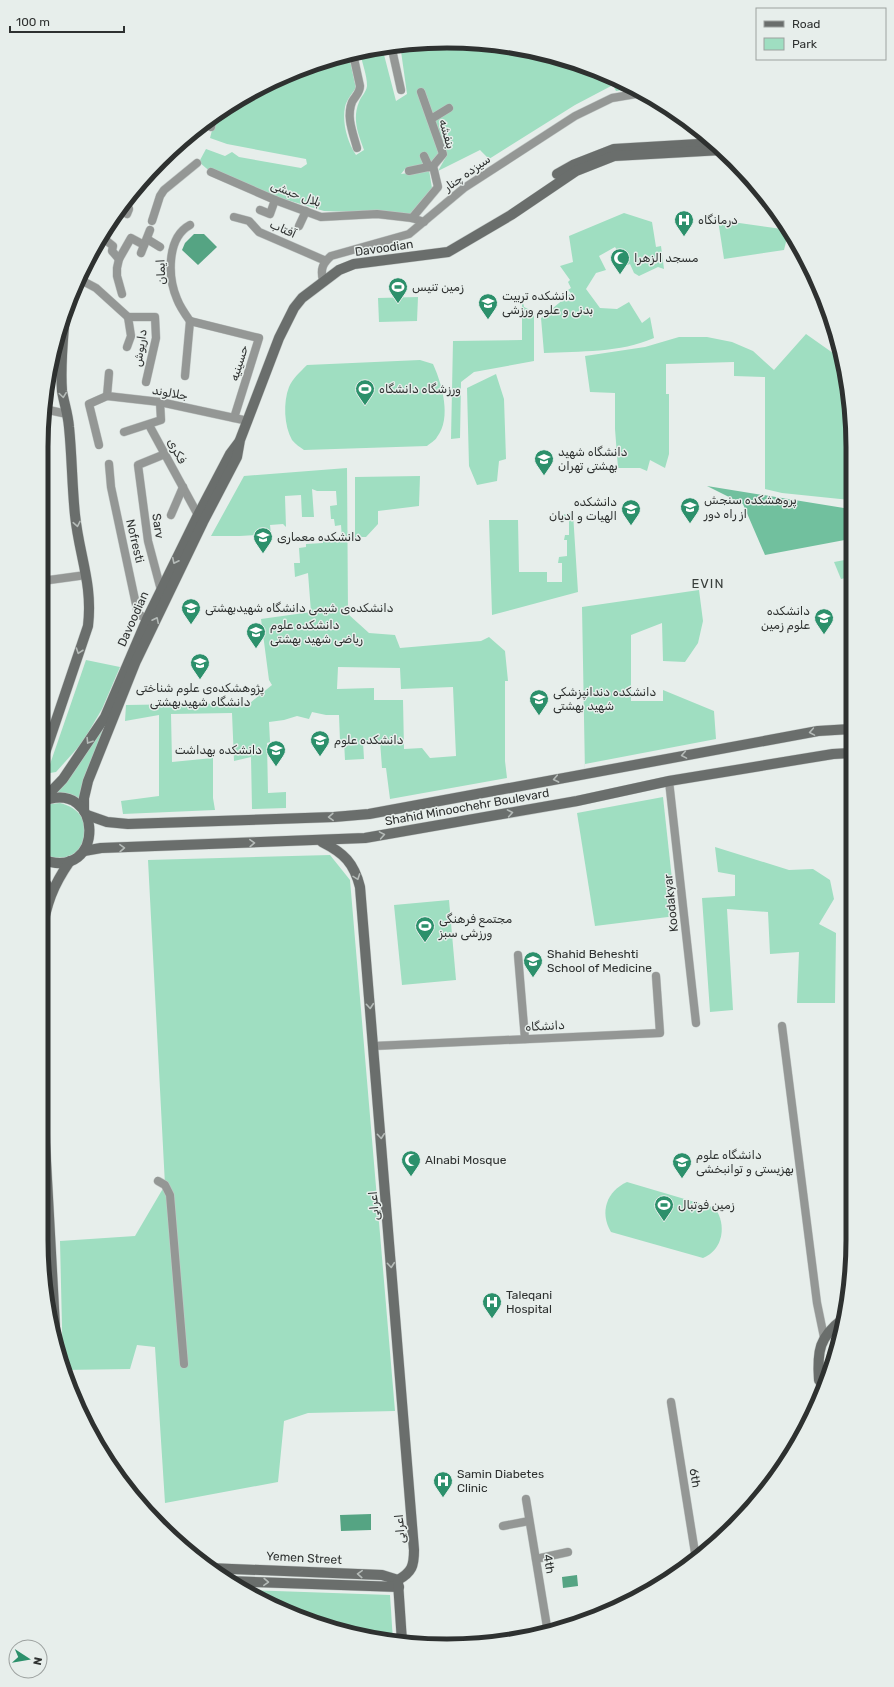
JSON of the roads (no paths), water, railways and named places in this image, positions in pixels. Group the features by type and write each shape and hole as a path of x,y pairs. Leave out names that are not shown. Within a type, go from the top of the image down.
{"main road":[{"name":"Davoodian","path":"526,205 544,183 573,164 593,156 614,149 706,144"},
{"name":"Davoodian","path":"84,851 91,834 84,798 88,782 108,719 147,618 198,515 230,454 240,440 285,323 302,298 323,280 339,270 354,264 448,252 500,222 576,170 614,156 714,150"},
{"path":"48,744 88,626 90,597 75,516 68,414 63,396 61,370 62,346"},
{"name":"Davoodian","path":"48,795 63,779 108,719 203,522 237,457 240,440"},
{"name":"Shahid Minoochehr Boulevard","path":"48,799 59,798 69,800 77,804 86,813 107,822 128,824 334,817 368,814 811,732 846,729"},
{"name":"Shahid Minoochehr Boulevard","path":"84,851 101,848 321,841 365,838 576,801 669,781 833,754 846,753"},
{"name":"اعرابی","path":"321,841 338,850 349,861 357,874 360,887 414,1550 412,1568 398,1583"},
{"path":"48,904 57,880 70,861 84,851"},
{"path":"48,861 56,863 70,861"},
{"path":"48,889 50,896"},
{"path":"48,1198 54,1307"},
{"path":"819,1380 818,1357 820,1348 824,1337 836,1326"},
{"name":"Yemen Street","path":"220,1568 382,1575 398,1583"},
{"path":"290,1570 290,1583"},
{"name":"Yemen Street","path":"240,1581 398,1583"},
{"path":"398,1583 402,1637"}],"street":[{"path":"392,51 401,90"},
{"path":"355,59 360,90 353,101 349,118 357,148"},
{"name":"بنفشه","path":"421,92 443,154 431,166"},
{"name":"سیزده چنار","path":"326,261 331,256 339,253 408,234 464,188 575,116 612,98 633,94"},
{"path":"431,119 450,108"},
{"path":"412,218 438,187 431,166 424,156"},
{"path":"152,221 160,196 164,190 197,163"},
{"path":"409,171 431,166"},
{"name":"بلال حبشی","path":"211,172 275,200 321,217 377,214 412,218 424,222"},
{"path":"260,210 270,214 275,200"},
{"path":"127,209 128,209 127,214"},
{"path":"298,226 306,211"},
{"name":"آفتاب","path":"234,218 249,221 259,232 326,261"},
{"name":"ایمان","path":"190,225 183,230 177,238 172,252 171,267 176,298 190,321"},
{"path":"144,246 150,230"},
{"path":"122,294 116,276 119,259 130,238 144,246 160,247"},
{"path":"106,240 113,246 112,251 119,259"},
{"path":"323,280 321,274 322,265 326,261"},
{"path":"84,282 96,288 128,317 131,336 127,348"},
{"name":"داریوش","path":"128,317 155,318 156,338 146,382"},
{"path":"185,376 190,321"},
{"name":"حسینیه","path":"190,321 259,338 234,418"},
{"path":"99,445 89,404 107,396 110,373"},
{"name":"جلالوند","path":"107,396 160,402 248,421"},
{"path":"124,432 149,425 160,420 160,402"},
{"path":"50,410 68,414"},
{"name":"فکری","path":"149,425 198,515"},
{"name":"Sarv","path":"161,590 149,546 138,465 165,454"},
{"name":"Nofresti","path":"109,464 111,487 138,614 147,618"},
{"path":"171,515 183,487"},
{"path":"48,579 86,575"},
{"name":"Koodakyar","path":"669,781 696,1023"},
{"path":"518,955 525,1039"},
{"name":"دانشگاه","path":"374,1046 660,1033 656,976"},
{"path":"782,1026 818,1303 824,1337"},
{"path":"158,1181 166,1185 170,1195 184,1364"},
{"name":"6th","path":"671,1402 695,1553"},
{"name":"4th","path":"526,1499 547,1626"},
{"path":"502,1526 530,1521"},
{"path":"536,1559 568,1552"}],"place":[{"name":"درمانگاه","path":"684,237"},
{"name":"مسجد الزهرا","path":"620,275"},
{"name":"زمین تنیس","path":"398,304"},
{"name":"دانشکده تربیت بدنی و علوم ورزشی","path":"488,320"},
{"name":"ورزشگاه دانشگاه","path":"365,406"},
{"name":"دانشگاه شهید بهشتی تهران","path":"544,476"},
{"name":"پروهشکده سنجش از راه دور","path":"690,524"},
{"name":"دانشکده الهیات و ادیان","path":"631,526"},
{"name":"دانشکده معماری","path":"263,554"},
{"name":"دانشکده‌ی شیمی دانشگاه شهیدبهشتی","path":"191,625"},
{"name":"دانشکده علوم زمین","path":"824,635"},
{"name":"دانشکده علوم ریاضی شهید بهشتی","path":"256,649"},
{"name":"پژوهشکده‌ی علوم شناختی دانشگاه شهیدبهشتی","path":"200,680"},
{"name":"دانشکده دندانپزشکی شهید بهشتی","path":"539,716"},
{"name":"دانشکده علوم","path":"320,757"},
{"name":"دانشکده بهداشت","path":"276,767"},
{"name":"مجتمع فرهنگی ورزشی سبز","path":"425,943"},
{"name":"Shahid Beheshti School of Medicine","path":"533,978"},
{"name":"Alnabi Mosque","path":"411,1177"},
{"name":"دانشگاه علوم بهزیستی و توانبخشی","path":"682,1179"},
{"name":"زمین فوتبال","path":"664,1222"},
{"name":"Taleqani Hospital","path":"492,1319"},
{"name":"Samin Diabetes Clinic","path":"443,1498"}],"district":[{"name":"EVIN","path":"708,583"}]}
